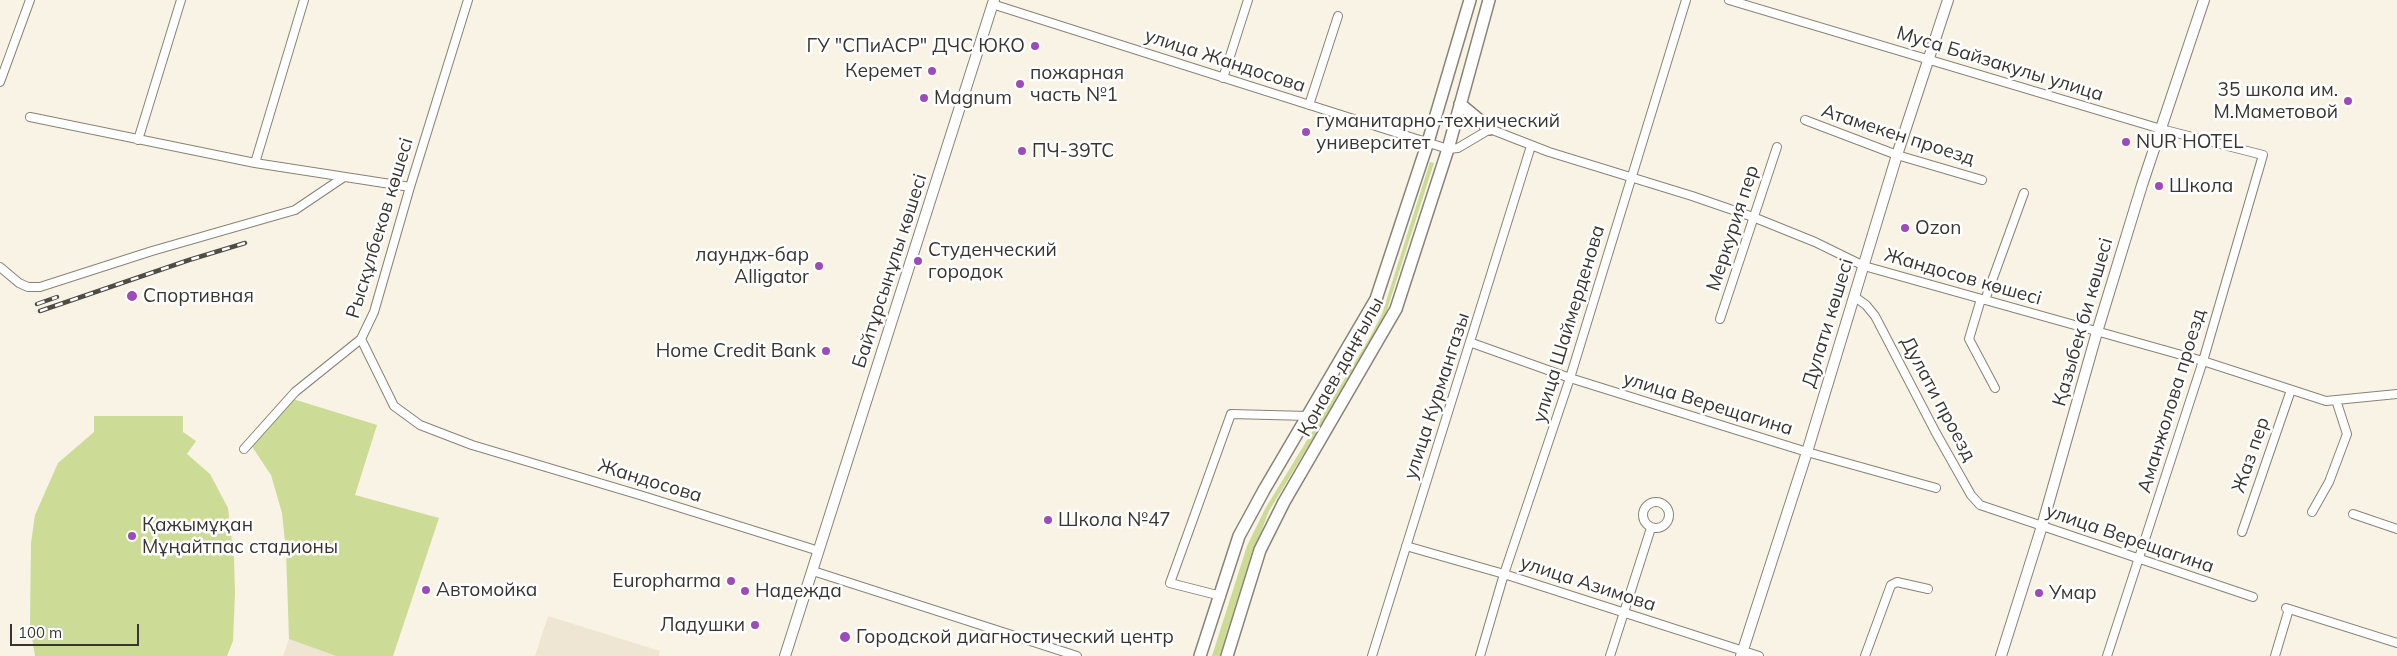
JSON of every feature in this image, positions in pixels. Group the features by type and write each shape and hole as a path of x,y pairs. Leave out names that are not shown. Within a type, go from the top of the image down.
{"main road":[{"name":"Қонаев даңғылы","path":"1200,656 1239,536 1376,300 1428,142 1470,0"},
{"name":"Қонаев даңғылы","path":"1227,656 1260,550 1284,502 1396,309 1448,149 1489,0"},
{"name":"Дулати көшесі","path":"1741,653 1807,452 1897,155 1948,0"},
{"name":"Қазыбек би көшесі","path":"2001,656 2042,526 2097,332 2204,0"},
{"name":"Байтұрсынұлы көшесі","path":"813,571 993,2"},
{"path":"1460,104 1490,129"},
{"path":"785,656 813,571"}],"street":[{"path":"0,82 30,0"},
{"path":"138,140 181,0"},
{"path":"255,163 304,0"},
{"name":"Рысқұлбеков көшесі","path":"244,449 295,392 361,340 374,312 410,187 468,0"},
{"path":"1224,78 1248,0"},
{"name":"улица Шаймерденова","path":"1480,656 1504,574 1570,378 1686,0"},
{"name":"Муса Байзакулы улица","path":"1730,0 2161,129 2263,155"},
{"name":"улица Жандосова","path":"993,2 1448,149"},
{"path":"1309,104 1338,16"},
{"path":"30,117 255,163 410,187"},
{"name":"Атамекен проезд","path":"1805,120 1897,155 1982,180"},
{"path":"1448,149 1458,148 1490,129"},
{"name":"Жандосов көшесі","path":"1490,129 1531,146 1753,217 1815,242 1864,266 2203,362 2326,401 2397,394"},
{"name":"улица Курмангазы","path":"1372,656 1472,343 1531,146"},
{"name":"Меркурия пер","path":"1720,319 1777,146"},
{"name":"Аманжолова проезд","path":"2110,655 2203,362 2263,155"},
{"path":"0,267 28,288 40,287 152,251 295,210 344,176"},
{"path":"1995,388 1969,339 2024,193"},
{"name":"Дулати проезд","path":"1855,297 1866,305 1875,316 1936,433 1971,494 1980,504 1996,512"},
{"name":"Жандосова","path":"361,340 394,406 420,425 472,445 819,551"},
{"name":"улица Верещагина","path":"1472,343 1570,378 1807,452 1936,488"},
{"name":"Жаз пер","path":"2242,532 2291,390"},
{"path":"2312,512 2329,482 2347,434 2336,400"},
{"path":"1221,596 1170,583 1230,414 1308,416"},
{"name":"улица Верещагина","path":"1996,512 2253,597"},
{"path":"2353,514 2397,529"},
{"path":"1610,656 1651,528"},
{"name":"улица Азимова","path":"1406,546 1504,574 1741,653 1759,656"},
{"path":"813,571 1078,656"},
{"path":"1866,656 1891,585 1897,582 1928,589"},
{"path":"2275,656 2288,608 2397,643"}],"shaded area":[{"path":"548,616 660,651 659,656 535,656"},
{"path":"289,639 336,656 283,656"}],"green space":[{"path":"1430,162 1434,163 1385,316 1372,341 1269,511 1220,656 1212,656 1247,546 1265,509 1369,339 1382,314"},
{"path":"293,399 377,425 355,495 439,518 393,656 336,656 289,639 286,551 282,513 271,475 251,445"},
{"name":"Қажымұқан Мұңайтпас стадионы","path":"94,416 183,416 183,432 196,441 187,454 210,474 228,508 234,558 235,593 233,641 227,656 35,656 30,626 31,543 35,515 58,463 94,432"}],"railway":[{"path":"40,311 245,243"},
{"path":"37,304 57,297"}],"place":[{"name":"ГУ \"СПиАСР\" ДЧС ЮКО","path":"1035,46"},
{"name":"Керемет","path":"932,71"},
{"name":"пожарная часть №1","path":"1020,84"},
{"name":"Magnum","path":"924,98"},
{"name":"35 школа им. М.Маметовой","path":"2348,101"},
{"name":"гуманитарно-технический университет","path":"1306,132"},
{"name":"NUR HOTEL","path":"2126,142"},
{"name":"ПЧ-39ТС","path":"1022,151"},
{"name":"Школа","path":"2159,186"},
{"name":"Ozon","path":"1905,228"},
{"name":"Студенческий городок","path":"918,261"},
{"name":"лаундж-бар Alligator","path":"819,266"},
{"name":"Спортивная","path":"132,296"},
{"name":"Home Credit Bank","path":"826,351"},
{"name":"Школа №47","path":"1048,520"},
{"name":"Қажымұқан Мұңайтпас стадионы","path":"132,536"},
{"name":"Europharma","path":"731,581"},
{"name":"Автомойка","path":"426,590"},
{"name":"Надежда","path":"745,591"},
{"name":"Умар","path":"2039,593"},
{"name":"Ладушки","path":"755,625"},
{"name":"Городской диагностический центр","path":"845,637"}]}
